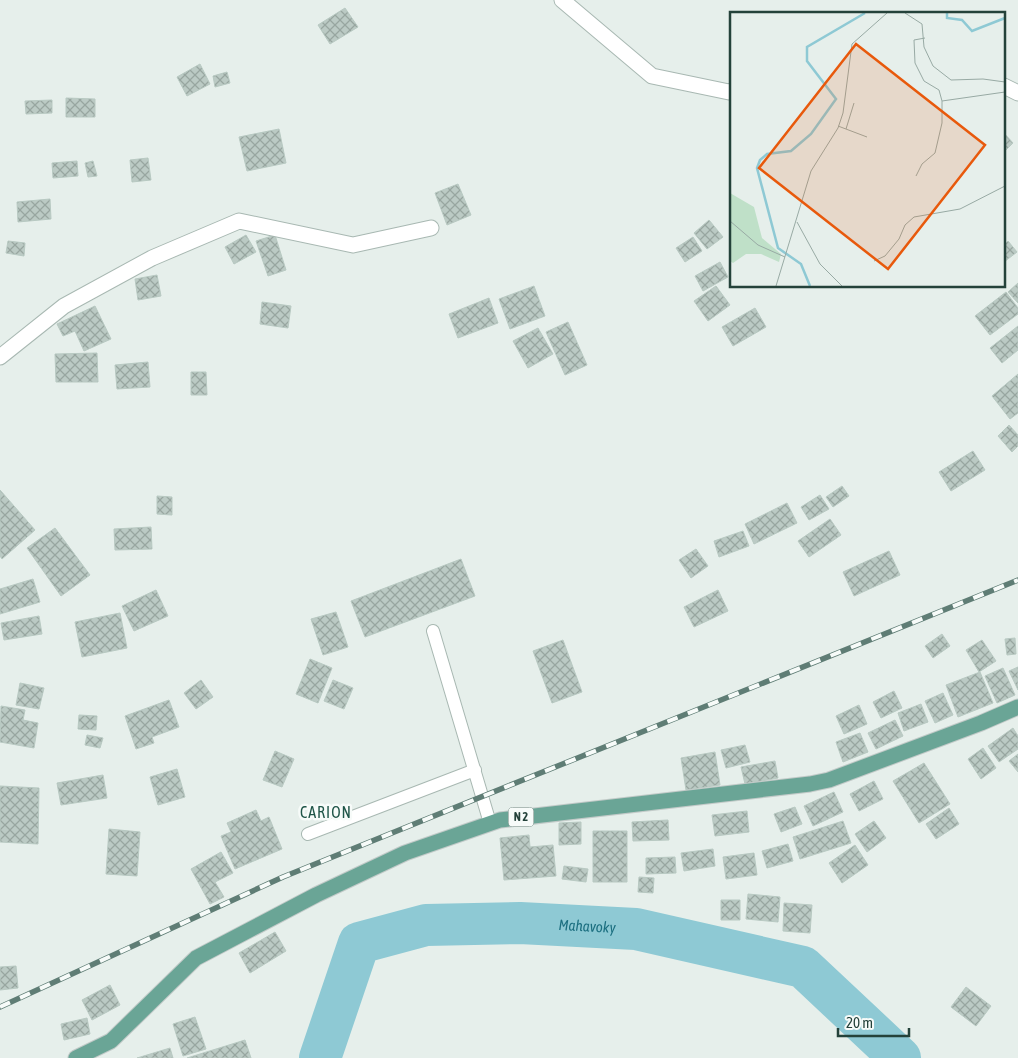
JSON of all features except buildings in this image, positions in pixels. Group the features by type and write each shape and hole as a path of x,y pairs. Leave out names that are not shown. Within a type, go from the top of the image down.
{"main road":[{"name":"N 2","path":"76,1058 111,1040 196,958 316,895 396,857 500,820 810,784 829,780 981,723 1018,707"}],"street":[{"path":"562,0 652,76 730,92"},
{"path":"1006,87 1018,93"},
{"path":"0,357 64,306 152,258 239,221 353,245 431,228"}],"lane":[{"path":"433,631 490,824"},
{"path":"308,834 475,770"}],"waterway":[{"name":"Mahavoky","path":"320,1058 359,943 426,925 520,923 636,929 803,967 900,1058"}],"railway":[{"path":"0,1007 283,877 1018,580"}],"district":[{"name":"CARION","path":"326,812"}]}
